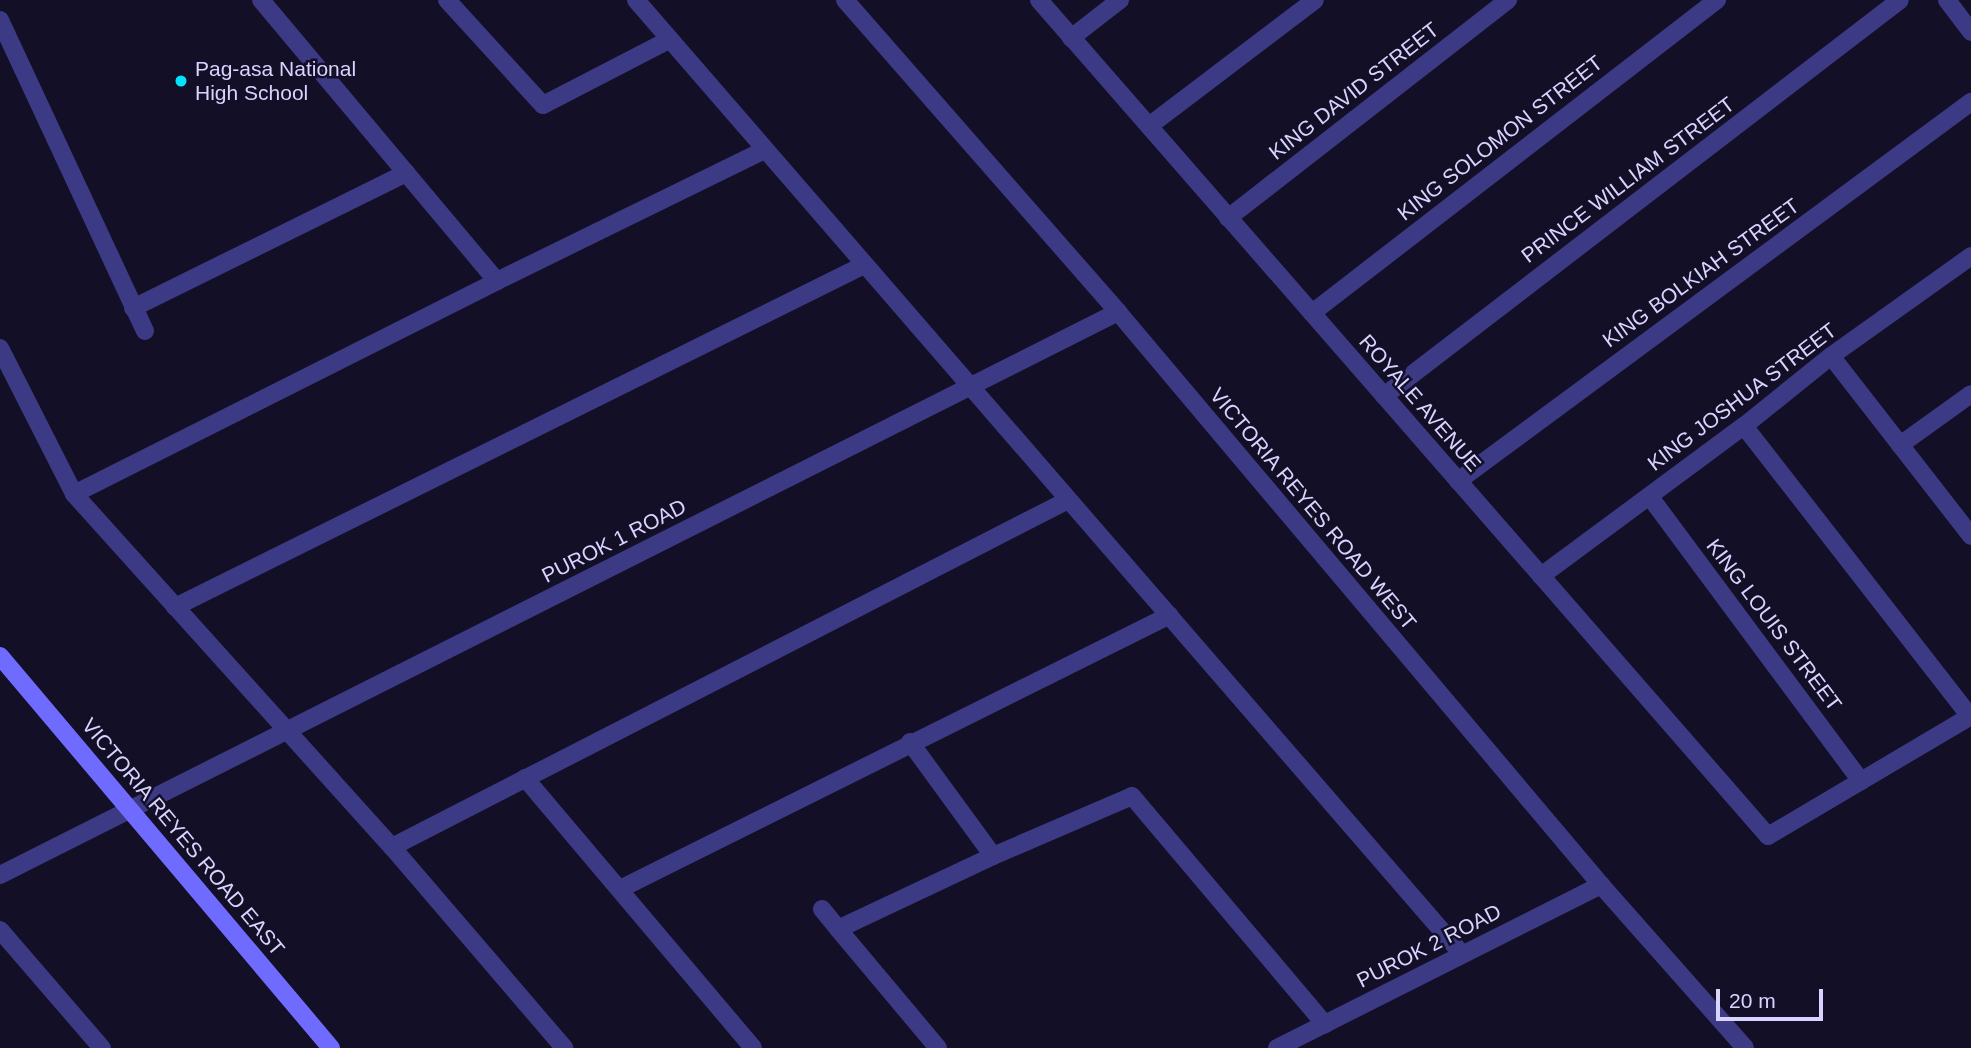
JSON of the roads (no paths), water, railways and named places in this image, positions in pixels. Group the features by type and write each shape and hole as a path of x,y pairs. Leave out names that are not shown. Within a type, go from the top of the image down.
{"street":[{"path":"261,0 497,281"},
{"path":"447,0 543,104 669,40"},
{"path":"636,0 1462,954"},
{"name":"VICTORIA REYES ROAD WEST","path":"845,0 1118,312 1601,885 1745,1048"},
{"name":"ROYALE AVENUE","path":"1039,0 1768,835 1861,781"},
{"path":"1072,37 1120,0"},
{"path":"1149,126 1315,0"},
{"name":"KING DAVID STREET","path":"1228,218 1508,0"},
{"name":"KING SOLOMON STREET","path":"1312,313 1717,0"},
{"name":"PRINCE WILLIAM STREET","path":"1384,396 1900,0"},
{"path":"1947,0 1971,32"},
{"path":"0,20 145,331"},
{"name":"KING BOLKIAH STREET","path":"1458,481 1971,102"},
{"path":"74,494 764,150"},
{"path":"133,308 406,173"},
{"name":"KING JOSHUA STREET","path":"1541,576 1744,426 1831,356 1971,256"},
{"path":"175,607 864,265"},
{"name":"PUROK 1 ROAD","path":"0,875 1118,312"},
{"path":"0,348 74,494 392,847 564,1048"},
{"path":"1831,356 1971,536"},
{"path":"1900,445 1971,394"},
{"path":"1744,426 1971,716 1861,781"},
{"name":"KING LOUIS STREET","path":"1650,496 1861,781"},
{"path":"392,847 1068,500"},
{"path":"620,889 910,742 1170,615"},
{"name":"VICTORIA REYES ROAD EAST","path":"0,656 331,1048"},
{"path":"910,742 993,856"},
{"path":"525,778 753,1048"},
{"path":"838,929 993,856 1132,796 1325,1024"},
{"name":"PUROK 2 ROAD","path":"1277,1048 1601,885"},
{"path":"822,909 938,1048"},
{"path":"0,930 102,1048"}],"place":[{"name":"Pag-asa National High School","path":"181,81"}]}
